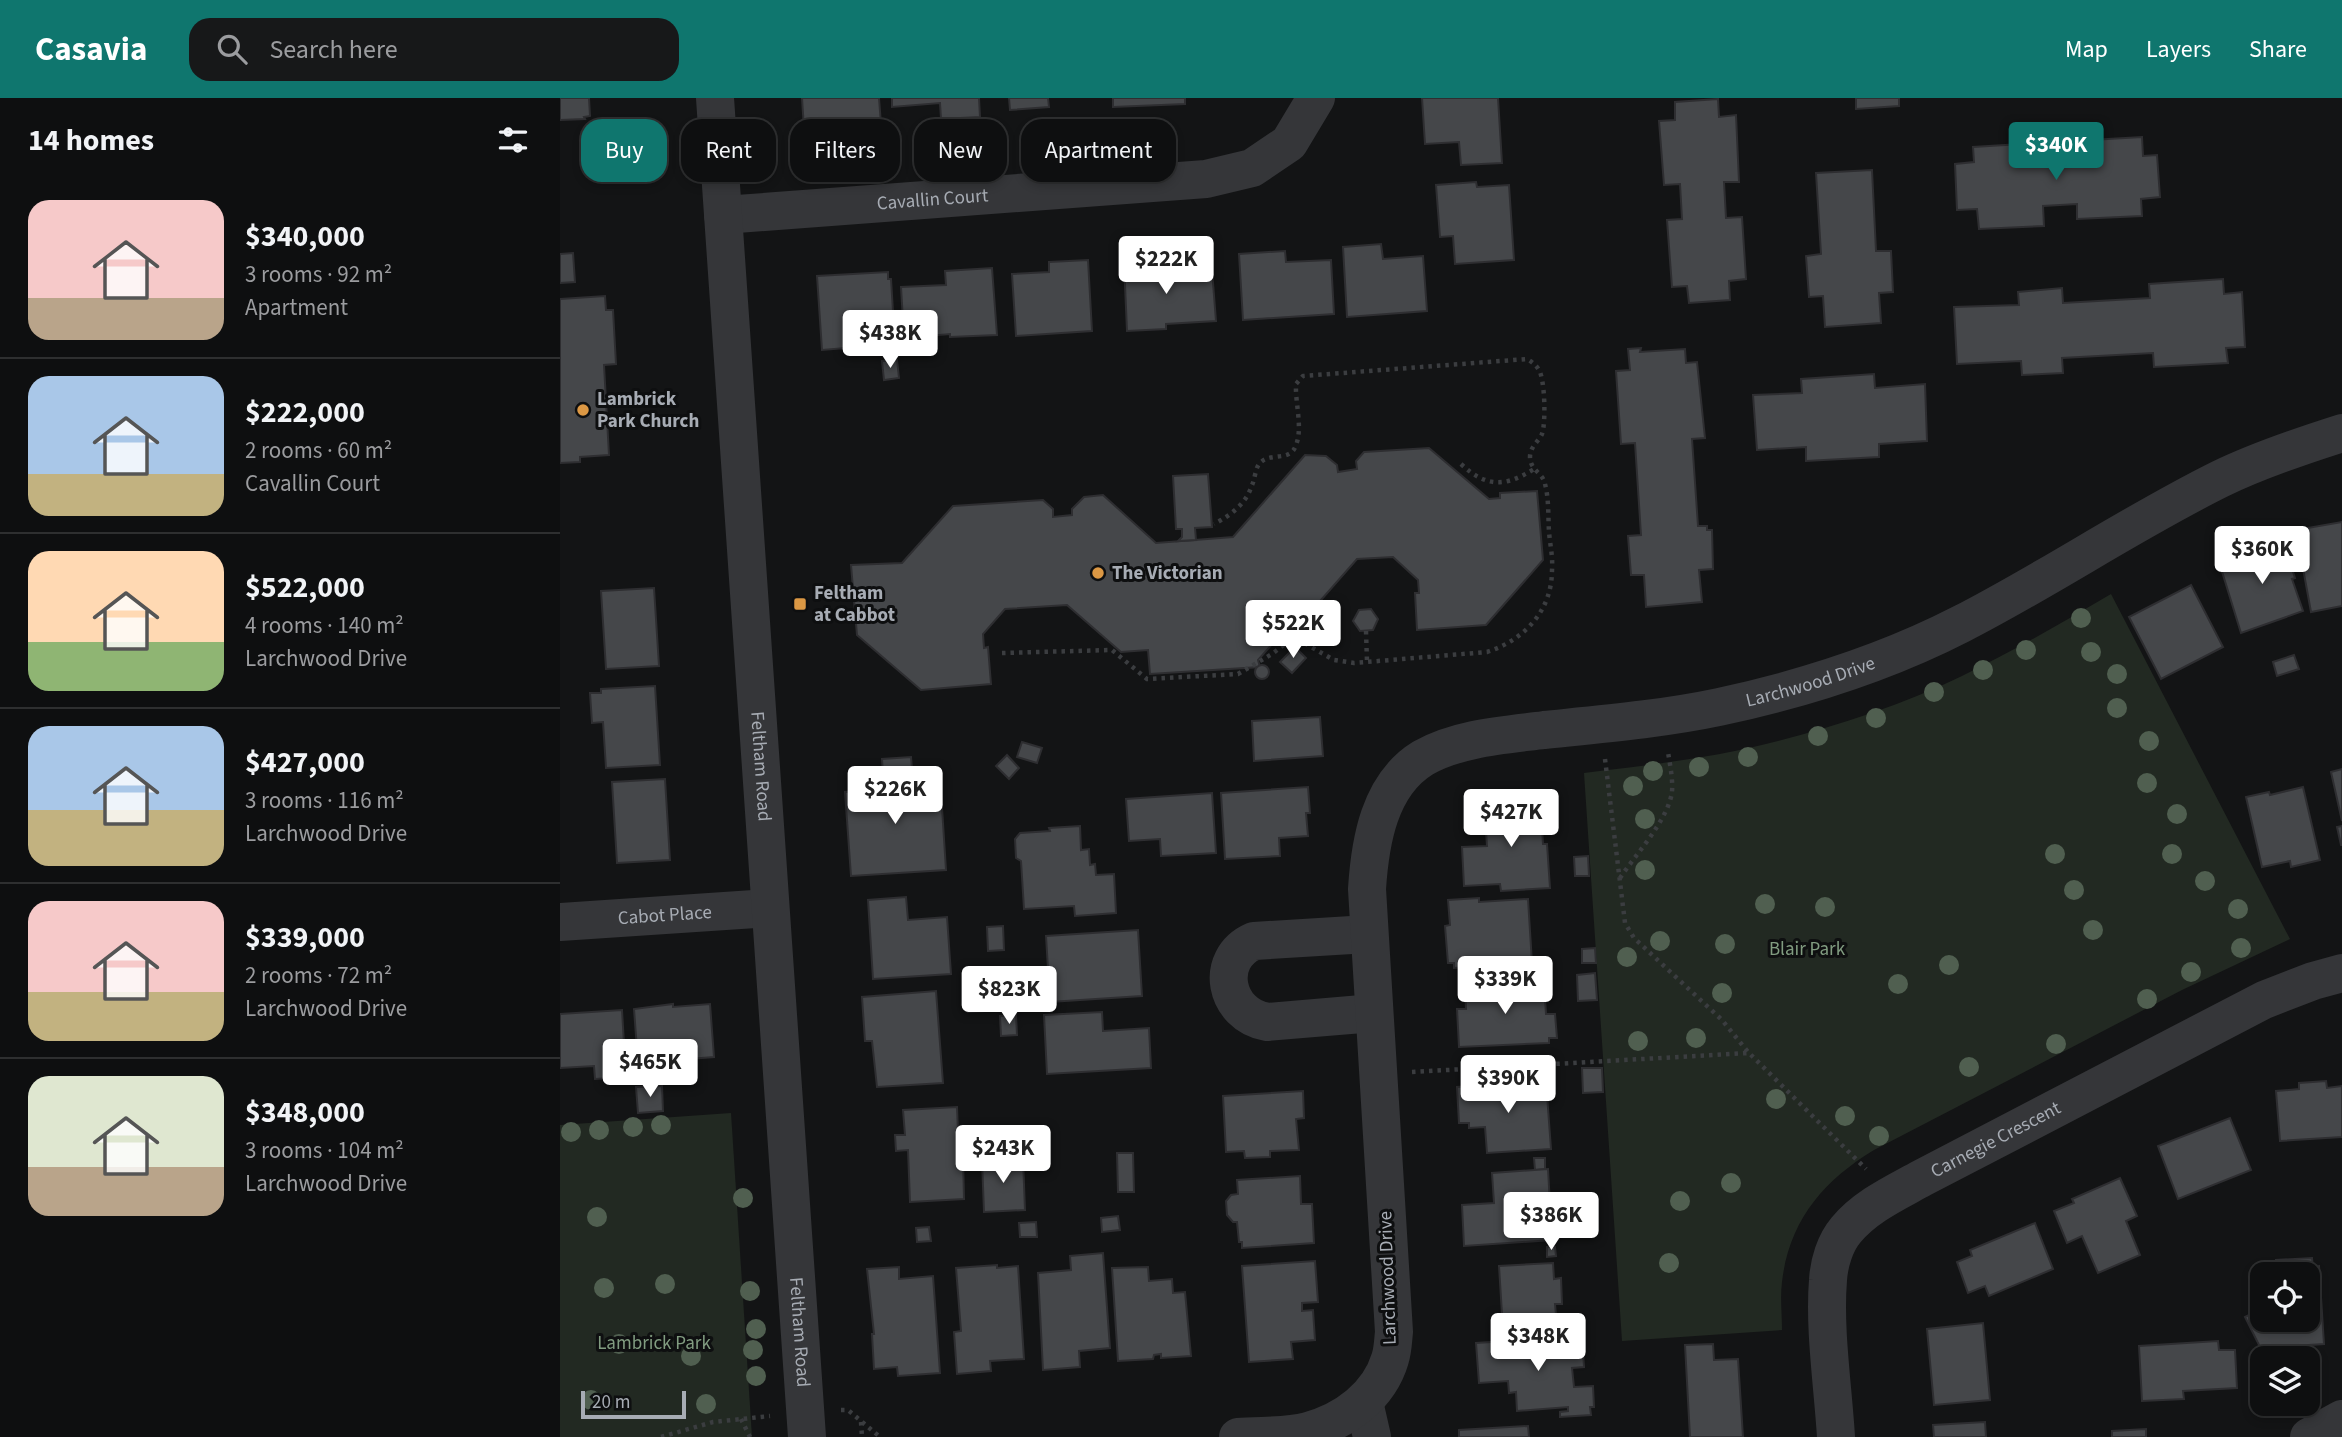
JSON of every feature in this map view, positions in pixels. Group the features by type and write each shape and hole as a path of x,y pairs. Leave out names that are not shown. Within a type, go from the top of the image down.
{"street":[{"name":"Feltham Road","path":"715,98 806,1425"},
{"name":"Cavallin Court","path":"723,215 1206,179 1252,168 1289,143 1316,98"},
{"name":"Larchwood Drive","path":"1238,1437 1307,1432 1339,1420 1368,1419 1378,1383 1390,1359 1394,1332 1367,889 1373,841 1390,793 1412,766 1441,750 1481,739 1715,708 1766,697 1884,659 1961,625 2220,479 2302,445 2342,433"},
{"name":"Cabot Place","path":"560,922 770,908"},
{"path":"1368,934 1254,941 1245,945 1233,960 1228,982 1242,1011 1257,1020 1267,1022 1374,1013"},
{"name":"Carnegie Crescent","path":"1836,1437 1828,1279 1833,1255 1844,1233 1860,1215 1887,1197 2264,1000 2342,973"},
{"path":"2309,1437 2342,1419"}],"path":[{"path":"1002,653 1112,650 1147,679 1238,674 1286,644 1294,642 1304,643 1344,663 1487,652 1503,647 1530,627 1547,599 1553,568 1545,481 1534,469 1530,458 1531,450 1540,438 1544,426 1542,381 1538,368 1527,359 1308,375 1298,379 1298,433 1294,451 1286,456 1269,457 1259,464 1245,500 1237,510 1214,524"},
{"path":"1461,464 1479,478 1506,483 1534,469"},
{"path":"1366,631 1367,662"},
{"path":"1620,878 1669,805 1672,780 1664,716"},
{"path":"1602,724 1625,923 1634,938 1722,1020 1749,1053 1869,1172 1887,1197"},
{"path":"1377,1074 1749,1053"},
{"path":"848,1410 880,1437"},
{"path":"661,1437 713,1422 741,1419 806,1425"},
{"path":"741,1419 750,1437"},
{"path":"861,1422 862,1437"}],"green space":[{"name":"Blair Park","path":"2111,594 2290,939 2182,990 1874,1150 1839,1175 1812,1205 1792,1240 1782,1282 1782,1330 1622,1341 1584,773 1730,752 1848,721 1918,696 1962,676"},
{"name":"Lambrick Park","path":"731,1113 752,1437 560,1437 560,1125"}],"building":[{"path":"560,98 589,98 590,116 584,117 585,119 560,120"},
{"path":"802,98 879,98 881,119 803,119"},
{"path":"892,98 979,98 980,117 941,119 940,103 892,107"},
{"path":"1009,98 1048,98 1049,107 1010,110"},
{"path":"1113,98 1185,98 1185,104 1113,107"},
{"path":"1422,98 1498,98 1502,163 1461,165 1459,142 1425,144"},
{"path":"1856,98 1899,98 1899,106 1856,109"},
{"path":"1718,99 1719,117 1736,115 1739,182 1724,182 1726,218 1742,217 1746,279 1729,281 1730,300 1689,303 1687,286 1672,287 1667,220 1682,219 1680,184 1664,185 1659,121 1675,120 1675,102"},
{"path":"2142,137 2143,156 2157,155 2160,197 2141,199 2142,216 2077,219 2077,204 2043,206 2044,226 1979,229 1977,209 1957,210 1955,164 1974,162 1973,147 2039,143 2040,161 2074,159 2073,141"},
{"path":"1872,170 1876,251 1891,251 1893,292 1879,293 1881,323 1825,327 1823,296 1809,297 1806,256 1821,254 1816,173"},
{"path":"1476,182 1477,187 1509,185 1514,260 1455,264 1453,236 1440,237 1436,185"},
{"path":"1381,244 1383,259 1423,256 1427,311 1347,317 1343,247"},
{"path":"1285,251 1286,262 1331,260 1334,314 1243,320 1239,254"},
{"path":"573,253 575,282 560,283 560,254"},
{"path":"1162,258 1163,273 1212,270 1216,321 1166,324 1166,329 1127,331 1124,262"},
{"path":"1088,260 1092,331 1016,336 1012,274 1049,272 1049,262"},
{"path":"992,268 997,335 950,337 950,334 904,338 901,287 946,285 945,271"},
{"path":"888,272 888,279 891,279 895,344 822,350 817,276"},
{"path":"2223,279 2224,294 2242,292 2245,347 2226,348 2228,363 2154,367 2153,353 2062,358 2063,373 2022,375 2021,361 1957,364 1954,307 2019,305 2018,292 2062,288 2063,303 2150,298 2149,284"},
{"name":"Lambrick Park Church","path":"605,296 606,310 613,310 616,364 604,365 609,455 580,457 580,462 560,463 560,299"},
{"path":"1641,348 1640,352 1685,349 1686,363 1697,362 1705,438 1692,439 1698,526 1707,526 1707,530 1712,530 1713,569 1699,570 1702,602 1646,607 1644,575 1631,575 1628,536 1641,535 1635,443 1621,444 1616,371 1630,370 1628,349"},
{"path":"897,360 899,378 884,380 882,361"},
{"path":"1874,374 1875,388 1925,384 1927,441 1879,444 1879,457 1806,461 1806,447 1757,450 1753,395 1802,393 1801,379"},
{"name":"The Victorian","path":"1429,448 1489,499 1500,498 1500,493 1537,491 1543,560 1486,625 1417,630 1415,593 1419,593 1418,580 1393,557 1357,559 1285,641 1274,642 1258,660 1260,667 1150,674 1148,650 1121,652 1067,605 1005,609 983,634 984,648 988,647 991,684 921,690 857,635 851,565 902,563 953,506 1043,500 1053,509 1053,517 1072,515 1072,509 1084,497 1103,495 1156,543 1233,537 1305,455 1326,456 1337,465 1338,472 1357,469 1356,461 1364,452"},
{"path":"1208,474 1212,527 1195,528 1196,540 1178,541 1182,537 1182,529 1176,529 1173,476"},
{"path":"2342,522 2342,606 2311,612 2296,530"},
{"path":"2282,538 2303,611 2241,633 2220,565 2254,553 2253,548"},
{"path":"2191,585 2223,647 2161,679 2129,617"},
{"path":"654,588 659,666 606,669 601,591"},
{"path":"1371,609 1378,619 1373,630 1360,631 1353,621 1359,610"},
{"path":"1295,647 1306,658 1292,673 1280,662"},
{"path":"2294,655 2299,669 2277,676 2273,662"},
{"path":"1262,665 1267,667 1267,677 1262,679 1257,677 1255,672 1257,667"},
{"path":"655,686 660,765 606,768 603,722 592,723 590,693 601,693 601,689"},
{"path":"1320,717 1323,756 1254,761 1252,721"},
{"path":"1022,742 1042,748 1037,763 1017,757"},
{"path":"1007,755 1019,768 1009,779 996,766"},
{"path":"911,757 914,793 941,792 946,870 851,876 845,792 884,789 882,759"},
{"path":"2342,769 2342,821 2331,772"},
{"path":"665,779 670,860 617,863 612,782"},
{"path":"1308,787 1308,836 1279,838 1280,856 1225,859 1221,793"},
{"path":"2303,787 2320,860 2291,867 2290,861 2262,867 2246,797 2269,792 2270,795"},
{"path":"1212,793 1216,853 1161,856 1160,839 1129,841 1126,799"},
{"path":"1540,796 1543,844 1547,844 1550,888 1501,891 1500,884 1464,886 1462,847 1487,846 1486,831 1497,830 1494,799"},
{"path":"1080,826 1081,850 1089,849 1090,865 1095,864 1096,875 1114,874 1116,913 1075,916 1074,906 1024,909 1021,861 1016,858 1015,839 1020,833"},
{"path":"2342,826 2342,845 2341,845 2337,827"},
{"path":"1588,856 1589,876 1575,876 1574,857"},
{"path":"906,897 908,920 947,917 951,974 873,979 868,900"},
{"path":"1479,898 1479,902 1528,899 1532,963 1454,968 1454,963 1448,963 1445,926 1450,925 1448,900"},
{"path":"1003,926 1004,950 988,951 987,927"},
{"path":"1138,930 1142,996 1050,1002 1046,936"},
{"path":"1595,948 1596,963 1582,963 1582,949"},
{"path":"1595,973 1597,1000 1578,1001 1577,975"},
{"path":"1503,982 1544,982 1546,1014 1555,1014 1557,1038 1549,1038 1549,1043 1459,1047 1457,1009 1466,1009 1465,987"},
{"path":"936,991 943,1083 877,1087 872,1041 865,1041 862,997"},
{"path":"984,992 985,1011 968,1012 968,993"},
{"path":"673,1004 673,1007 710,1004 714,1057 638,1063 634,1009"},
{"path":"622,1010 626,1077 595,1079 594,1066 560,1068 560,1014"},
{"path":"1102,1012 1103,1031 1149,1028 1151,1068 1047,1074 1044,1015"},
{"path":"1016,1015 1017,1035 1001,1036 1000,1016"},
{"path":"1582,1068 1602,1068 1603,1092 1583,1093"},
{"path":"1546,1081 1551,1149 1487,1153 1485,1127 1469,1128 1469,1123 1459,1123 1457,1087"},
{"path":"2326,1081 2327,1088 2342,1086 2342,1137 2280,1141 2276,1091 2299,1089 2299,1083"},
{"path":"662,1086 663,1111 638,1113 636,1087"},
{"path":"1303,1091 1304,1118 1296,1119 1299,1150 1270,1151 1270,1157 1245,1158 1244,1151 1226,1152 1223,1096"},
{"path":"957,1107 959,1157 963,1157 964,1199 910,1202 908,1150 896,1151 895,1135 905,1135 903,1110"},
{"path":"2230,1118 2251,1170 2178,1199 2158,1146"},
{"path":"1117,1153 1133,1153 1134,1192 1118,1192"},
{"path":"1534,1158 1545,1158 1545,1169 1535,1170"},
{"path":"1023,1159 1025,1210 984,1212 982,1161"},
{"path":"1548,1169 1552,1240 1464,1246 1462,1205 1494,1203 1492,1173"},
{"path":"1300,1176 1301,1204 1312,1204 1314,1243 1242,1248 1237,1222 1233,1222 1227,1215 1226,1201 1231,1195 1238,1194 1237,1180"},
{"path":"2120,1178 2137,1216 2126,1221 2140,1255 2098,1273 2082,1236 2067,1243 2054,1211 2074,1203 2072,1199"},
{"path":"1118,1216 1120,1230 1102,1232 1101,1218"},
{"path":"1036,1222 1037,1237 1020,1237 1019,1223"},
{"path":"2035,1223 2053,1269 1989,1296 1985,1286 1968,1293 1957,1262 1972,1256 1970,1250"},
{"path":"929,1227 931,1241 917,1242 916,1228"},
{"path":"1547,1247 1555,1247 1556,1256 1547,1257"},
{"path":"1103,1253 1110,1348 1079,1351 1080,1367 1043,1370 1038,1273 1071,1270 1070,1256"},
{"path":"2312,1258 2312,1262 2276,1262"},
{"path":"1315,1261 1318,1302 1302,1303 1302,1311 1313,1310 1315,1340 1291,1342 1293,1359 1249,1362 1242,1266"},
{"path":"1553,1263 1554,1279 1561,1278 1562,1304 1555,1304 1557,1327 1503,1330 1499,1266"},
{"path":"997,1265 997,1268 1018,1266 1024,1359 990,1361 991,1371 957,1374 954,1332 961,1331 956,1268"},
{"path":"899,1267 899,1279 933,1276 940,1373 898,1376 897,1367 874,1369 874,1334 867,1269"},
{"path":"1148,1267 1149,1281 1172,1279 1173,1293 1185,1292 1191,1356 1161,1358 1161,1354 1154,1355 1153,1359 1118,1361 1112,1268"},
{"path":"2320,1282 2324,1344 2260,1346 2252,1332 2320,1332"},
{"path":"2250,1314 2250,1327 2245,1317"},
{"path":"1983,1323 1990,1400 1934,1405 1927,1329"},
{"path":"1582,1336 1584,1367 1572,1368 1574,1387 1593,1386 1594,1407 1590,1407 1591,1415 1560,1417 1560,1412 1568,1411 1568,1407 1517,1411 1516,1392 1509,1393 1508,1381 1479,1383 1476,1343"},
{"path":"2218,1341 2219,1350 2235,1350 2237,1388 2183,1391 2184,1399 2142,1401 2139,1346"},
{"path":"1713,1344 1714,1360 1738,1359 1743,1437 1690,1437 1685,1345"},
{"path":"1985,1422 1986,1437 1934,1437 1933,1425"},
{"path":"1528,1426 1529,1437 1459,1437 1459,1430"},
{"path":"2146,1429 2146,1437 2112,1437 2112,1431"}],"place":[{"name":"Lambrick Park Church","path":"583,410"},
{"name":"The Victorian","path":"1098,573"},
{"name":"Feltham at Cabbot","path":"800,604"}]}
